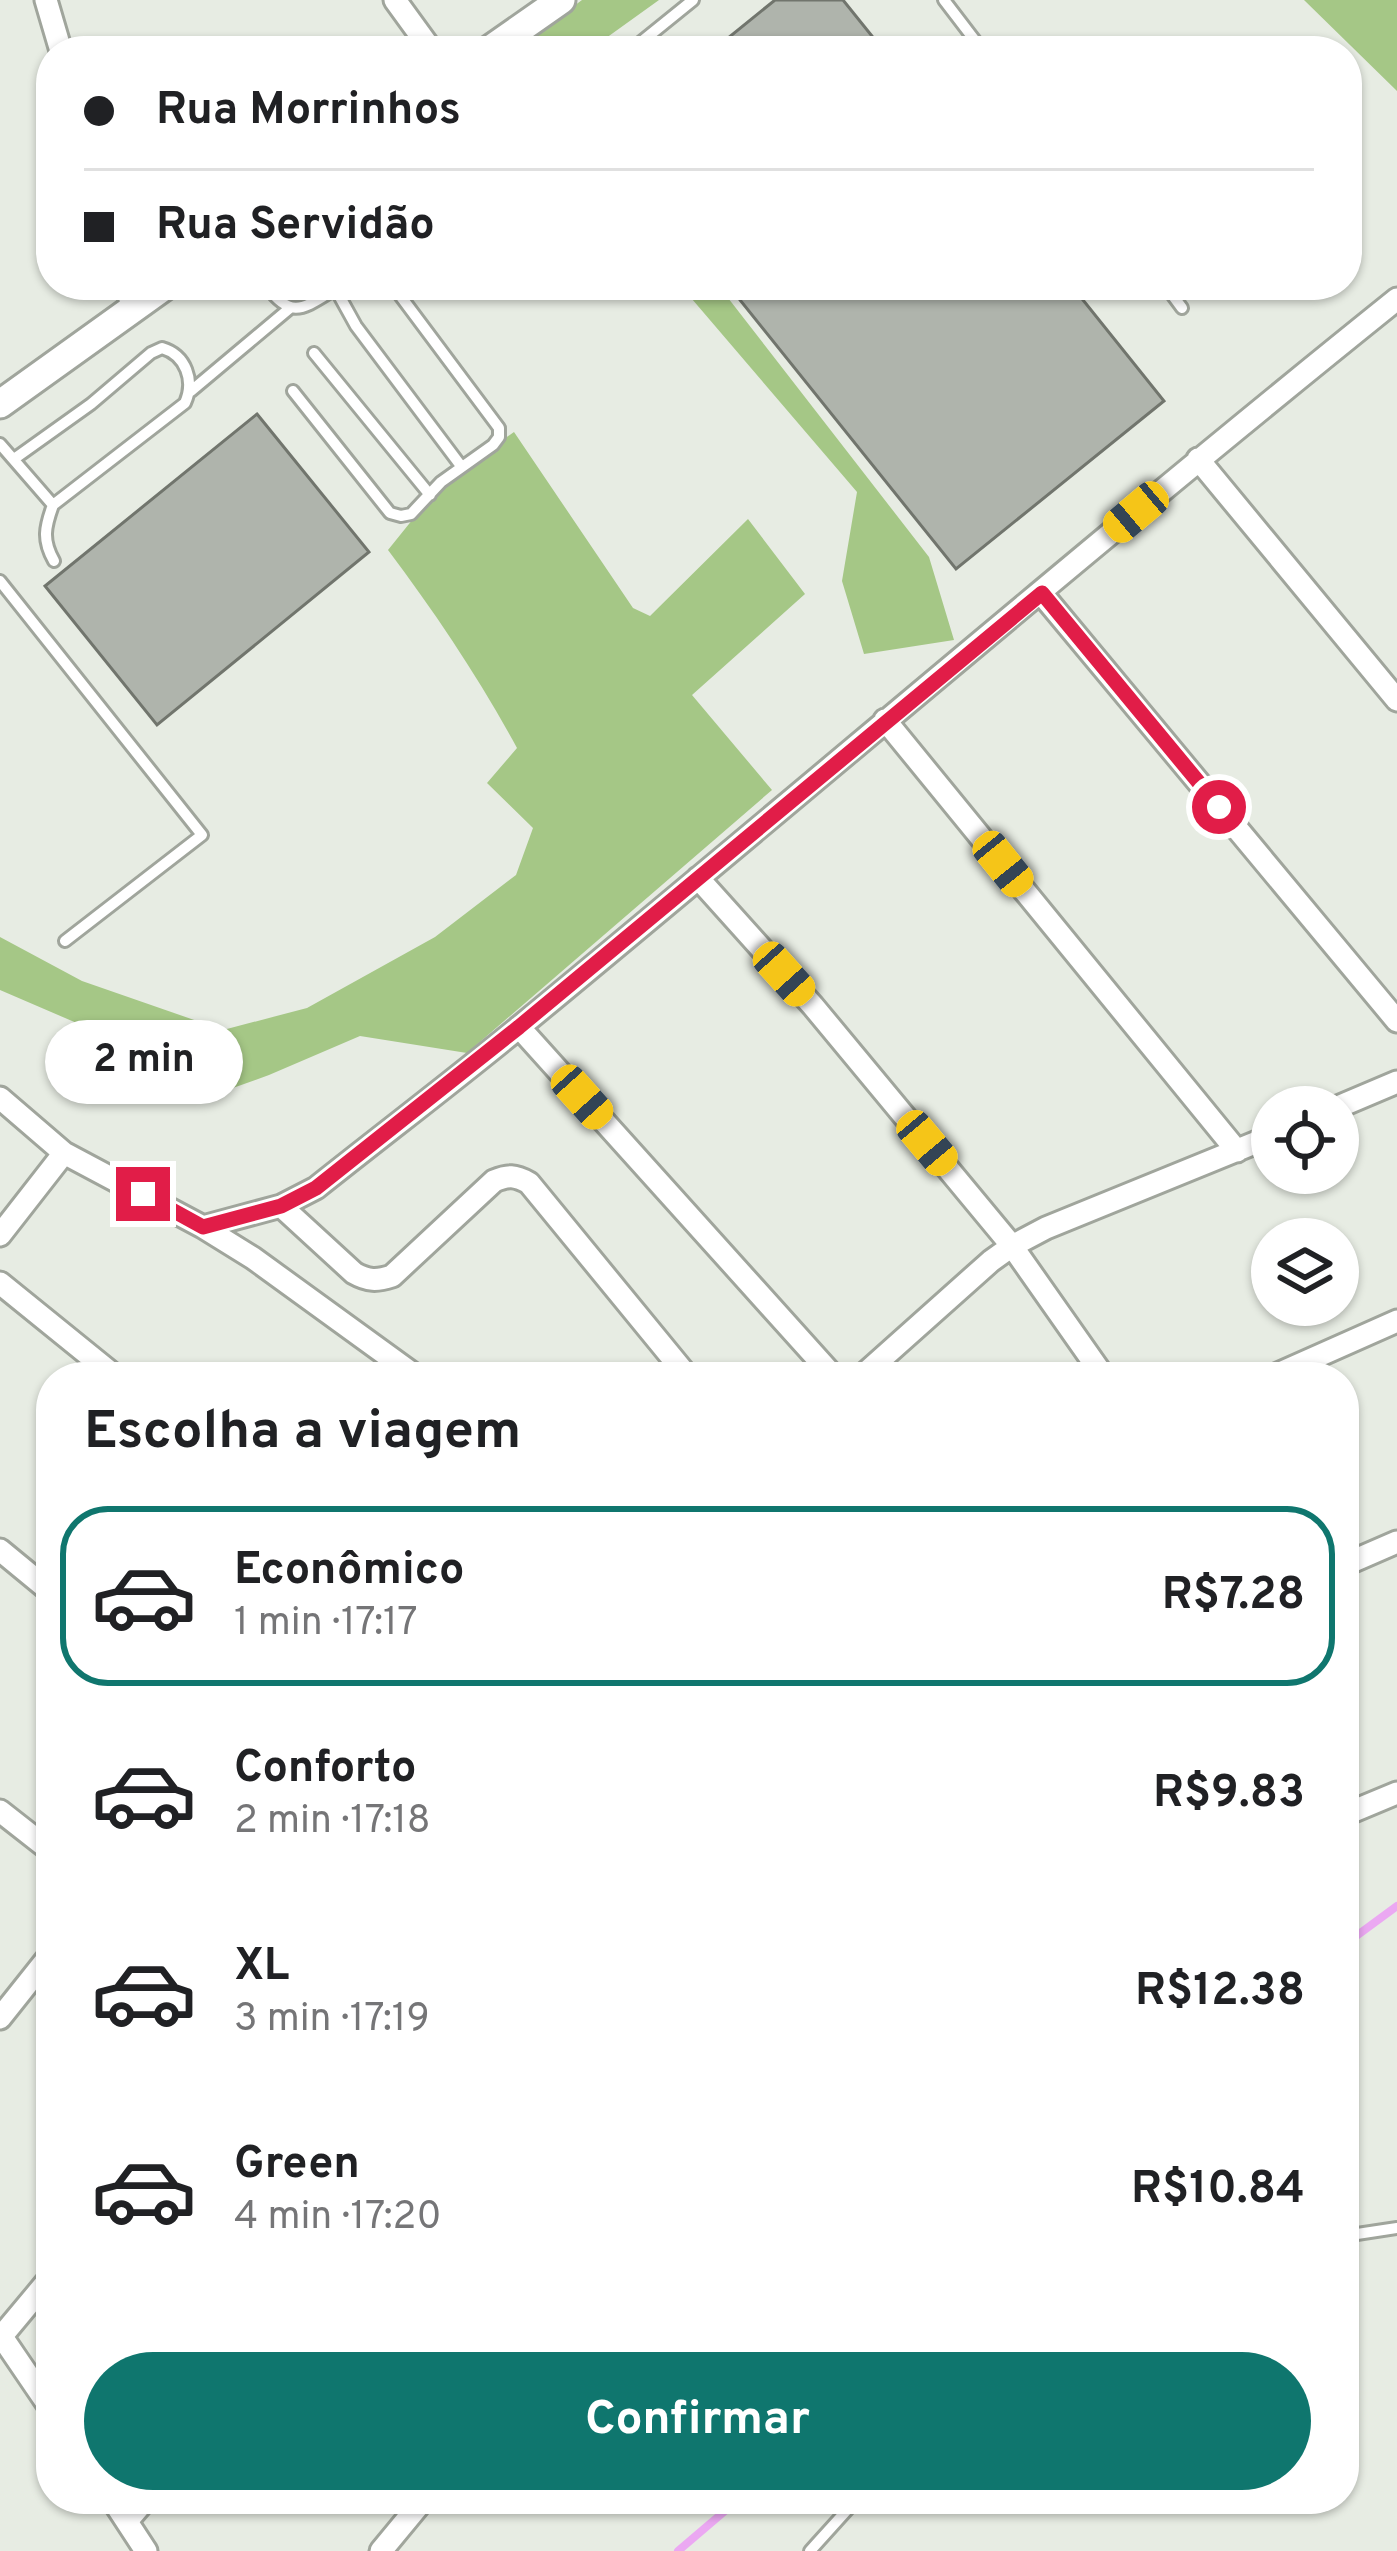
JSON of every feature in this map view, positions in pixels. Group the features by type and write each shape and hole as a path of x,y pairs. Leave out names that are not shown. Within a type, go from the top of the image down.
{"street":[{"path":"46,0 57,36"},
{"path":"395,0 422,36"},
{"path":"509,36 561,0"},
{"path":"203,1227 281,1206 316,1188 519,1027 1397,298"},
{"path":"0,404 125,300"},
{"path":"1198,459 1397,700"},
{"path":"1042,593 1397,1021"},
{"path":"885,720 1237,1151"},
{"path":"698,878 813,1006 1012,1246 1093,1362"},
{"path":"519,1027 820,1362"},
{"path":"1359,1098 1397,1082"},
{"path":"0,1098 64,1153 253,1258 396,1362"},
{"path":"878,1362 1012,1246 1251,1145"},
{"path":"0,1235 64,1153"},
{"path":"281,1206 354,1274 380,1280 392,1276 494,1181 517,1176 529,1183 676,1362"},
{"path":"0,1283 97,1362"},
{"path":"1304,1362 1397,1321"},
{"path":"1359,1558 1397,1542"},
{"path":"0,1550 36,1580"},
{"path":"1359,1809 1397,1793"},
{"path":"0,1811 36,1839"},
{"path":"0,2018 36,1973"},
{"path":"36,2295 1,2336 36,2387"},
{"path":"122,2514 146,2551"},
{"path":"128,2522 134,2514"},
{"path":"381,2551 412,2514"}],"lane":[{"path":"649,36 693,0"},
{"path":"944,0 972,36"},
{"path":"277,300 290,308 304,308 317,300"},
{"path":"344,300 356,326 461,466"},
{"path":"292,392 390,513 411,514 461,466 493,446 499,428 403,300"},
{"path":"1177,300 1183,308"},
{"path":"54,561 46,547 45,528 53,505 185,404 191,391 290,308"},
{"path":"14,459 162,348 175,353 190,377 191,391"},
{"path":"314,353 430,495"},
{"path":"0,444 53,505"},
{"path":"0,580 202,835 65,941"},
{"path":"1359,2234 1397,2228"},
{"path":"810,2551 843,2514"}],"green space":[{"path":"582,0 659,0 609,36 533,36"},
{"path":"1304,0 1397,0 1397,91 1362,57 1362,36 1341,36"},
{"path":"693,300 730,300 929,557 954,640 864,654 842,581 857,492"},
{"path":"514,432 633,608 650,616 748,519 805,594 692,695 772,790 467,1053 360,1036 230,1089 0,990 0,937 82,981 223,1030 307,1008 435,937 516,875 533,828 487,783 517,748 456,647 388,550 442,483"}],"building":[{"path":"775,0 843,0 872,36 731,36"},
{"path":"740,300 1083,300 1164,401 956,569"},
{"path":"257,414 369,552 157,725 45,586"}],"waterway":[{"path":"1359,1934 1397,1906"},
{"path":"678,2551 721,2514"}],"route":[{"path":"143,1194 203,1227 281,1206 316,1188 519,1027 1042,593 1219,807"}]}
